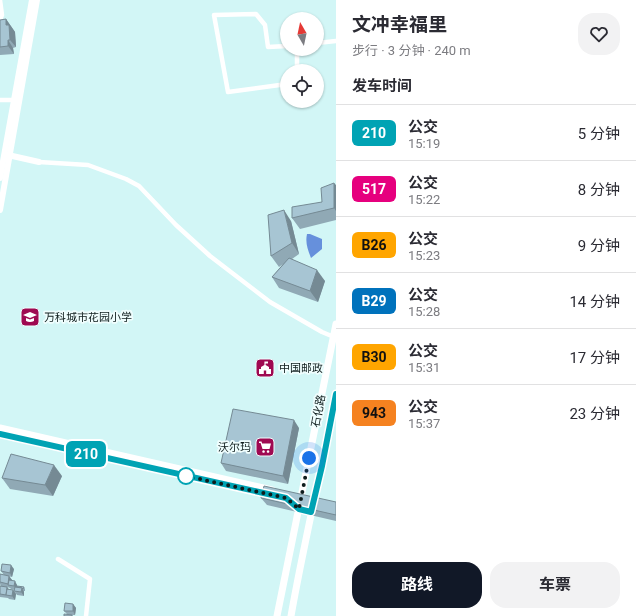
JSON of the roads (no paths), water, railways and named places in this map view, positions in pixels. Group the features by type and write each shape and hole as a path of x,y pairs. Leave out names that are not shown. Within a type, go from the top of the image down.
{"main road":[{"name":"石化路","path":"277,616 335,337 336,324"},
{"name":"石化路","path":"291,616 317,503 336,394"},
{"path":"0,428 278,494 58,448 0,434"},
{"path":"314,513 299,509 291,498 301,497 317,503"}],"street":[{"path":"0,0 2,15 0,20"},
{"path":"17,100 32,0"},
{"path":"0,178 37,0"},
{"path":"280,46 268,47 265,25 256,14 214,15 228,92 280,85"},
{"path":"324,42 336,41"},
{"path":"0,100 17,100"},
{"path":"4,159 88,166 126,179 139,186 176,225 210,256 234,275 270,302 322,332 335,337"},
{"path":"0,210 4,159"},
{"path":"58,559 90,580 86,616"}],"water":[{"path":"307,234 322,239 322,249 311,258 306,237"}],"place":[{"name":"万科城市花园小学","path":"30,317"},
{"name":"中国邮政","path":"265,368"},
{"name":"沃尔玛","path":"265,447"}]}
